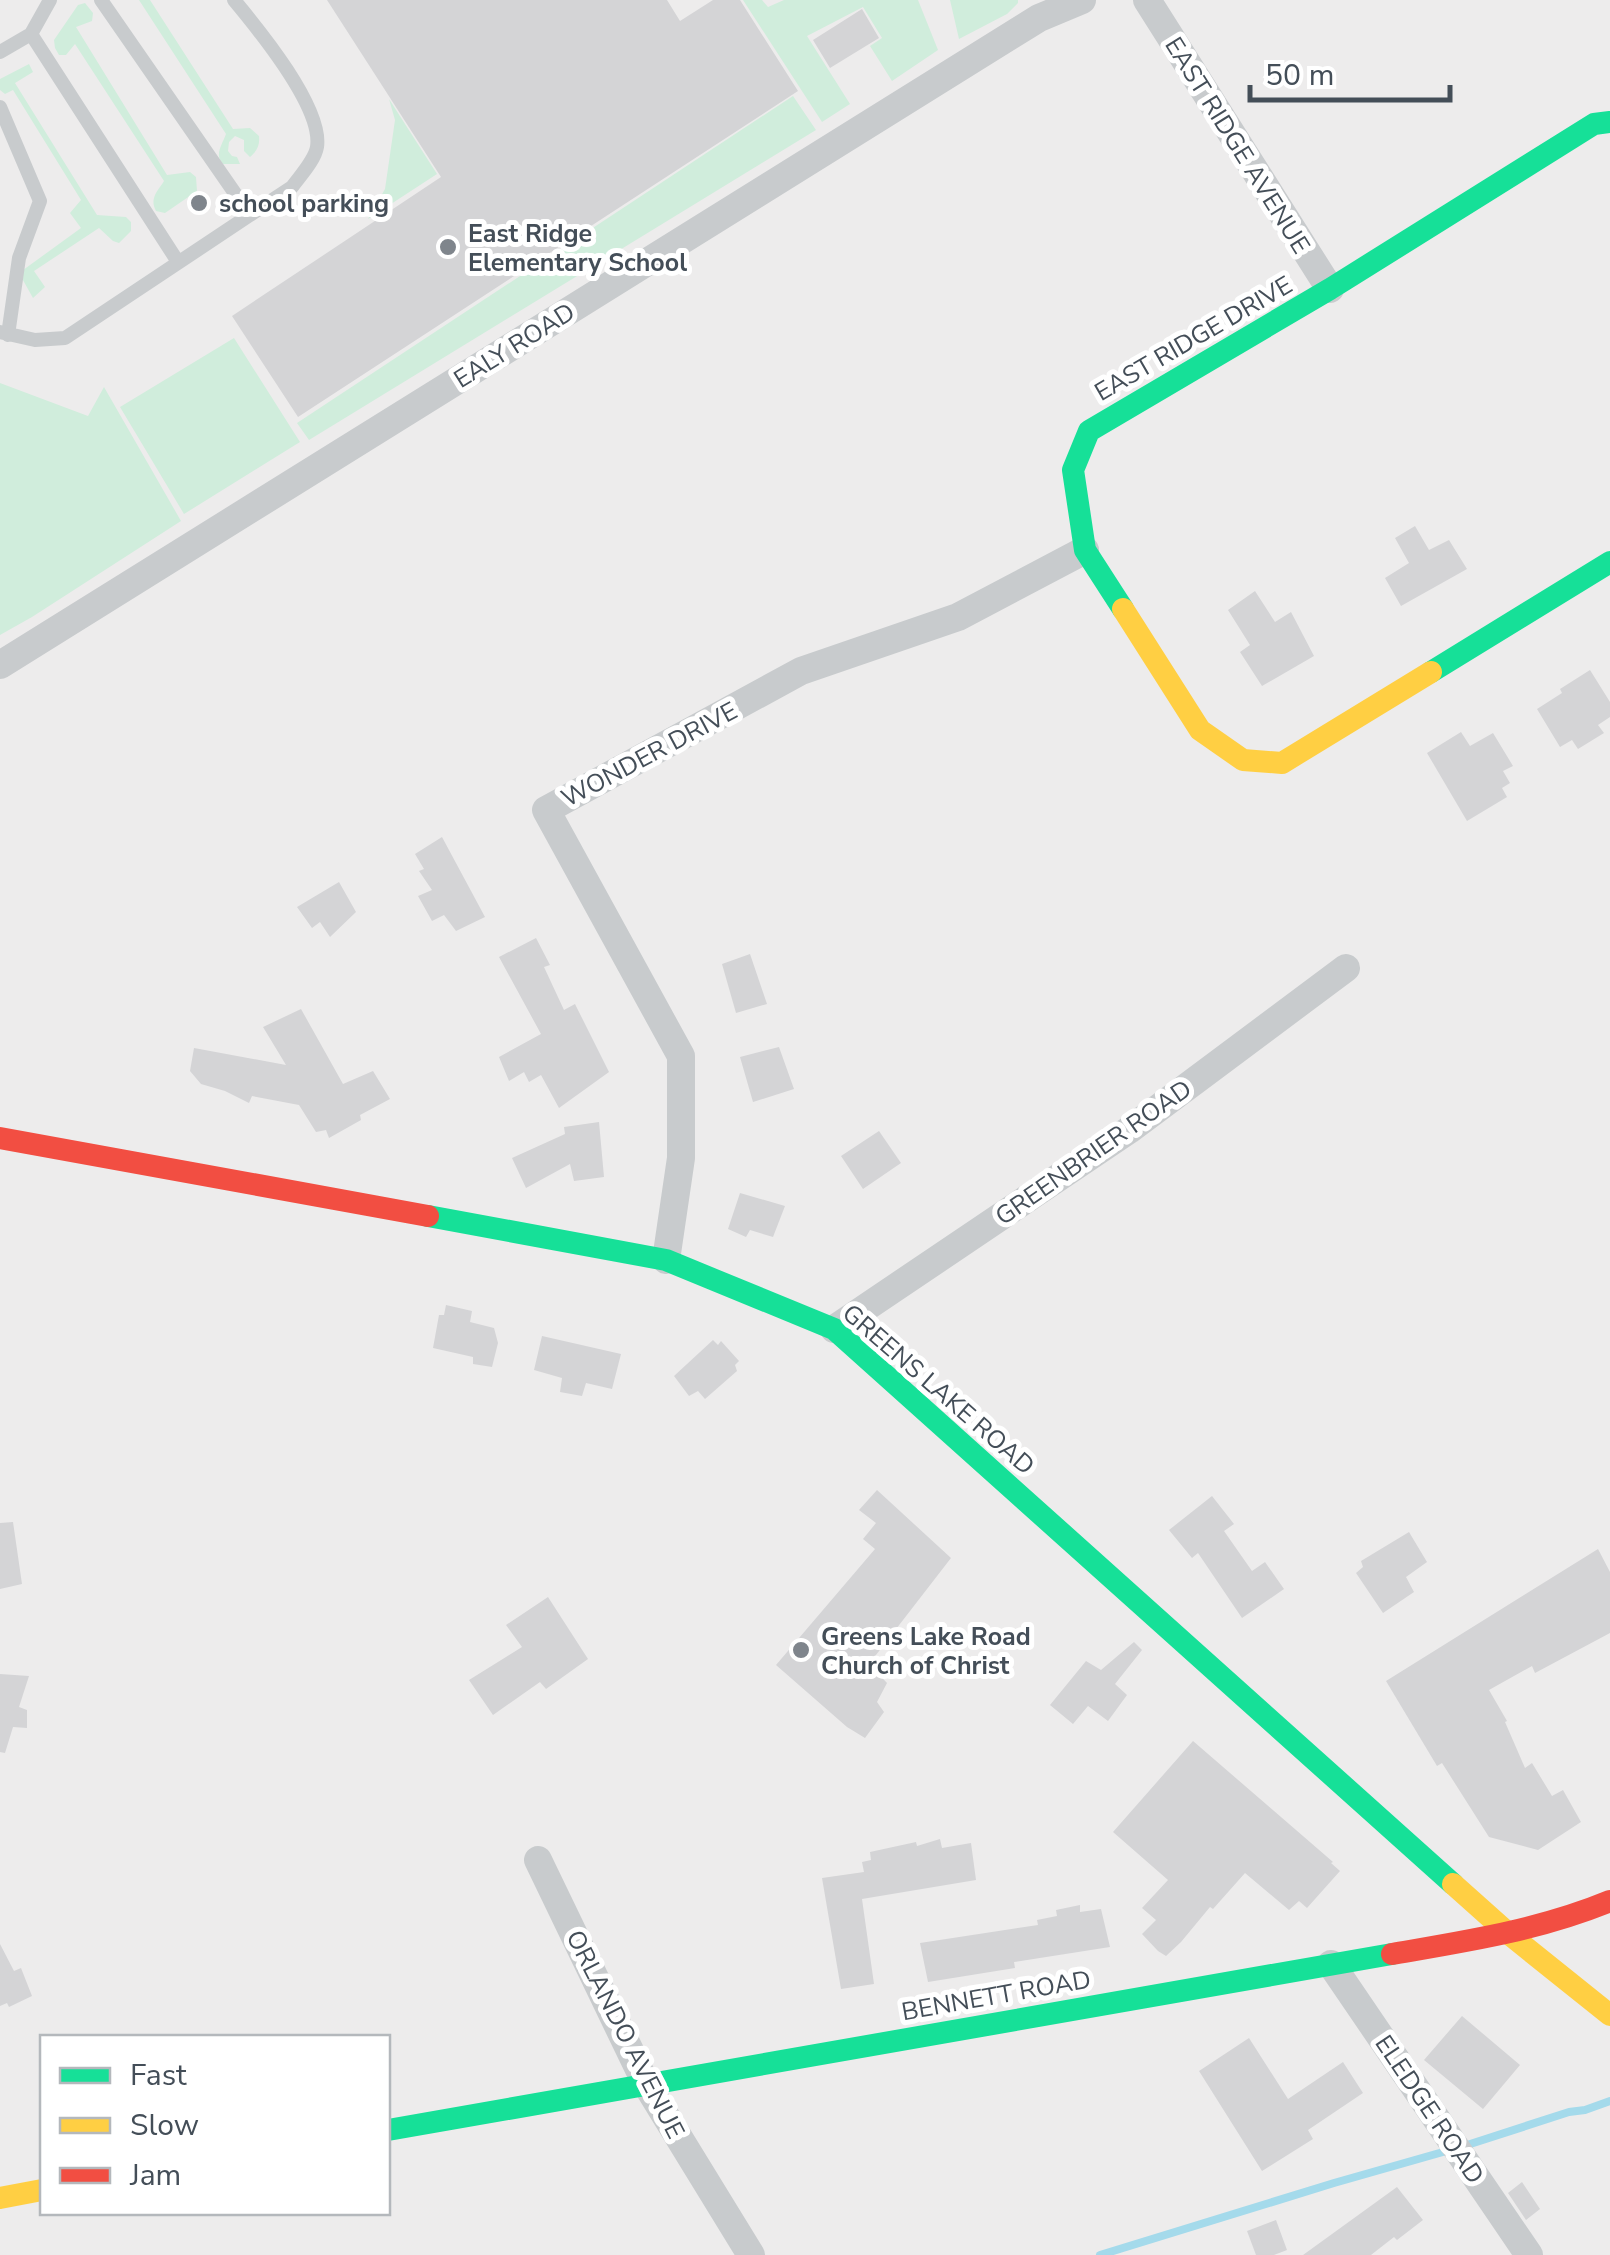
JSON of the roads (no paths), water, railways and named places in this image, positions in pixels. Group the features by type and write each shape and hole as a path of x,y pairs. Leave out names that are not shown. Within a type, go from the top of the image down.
{"street":[{"name":"EALY ROAD","path":"0,665 1034,9 1082,0"},
{"name":"EAST RIDGE AVENUE","path":"1148,0 1330,289"},
{"name":"EAST RIDGE DRIVE","path":"1610,122 1594,124 1330,289 1089,431 1072,470 1085,550 1200,730 1243,760 1282,762 1610,562"},
{"name":"WONDER DRIVE","path":"666,1260 681,1158 681,1056 546,810 801,671 958,617 1085,550"},
{"name":"GREENBRIER ROAD","path":"834,1329 1129,1130 1346,968"},
{"name":"GREENS LAKE ROAD","path":"0,1138 666,1260 834,1329 1509,1934 1610,2015"},
{"name":"ORLANDO AVENUE","path":"538,1860 646,2084 751,2255"},
{"name":"BENNETT ROAD","path":"390,2130 1509,1934 1571,1917 1610,1901"},
{"name":"ELEDGE ROAD","path":"1332,1964 1529,2255"},
{"path":"0,2198 40,2190"}],"lane":[{"path":"0,52 32,34 50,0"},
{"path":"101,0 250,215"},
{"path":"0,107 40,201 19,258 4,333 35,340 65,338 292,187 317,150 316,122 272,45 234,0"},
{"path":"32,34 178,262"}],"waterway":[{"path":"1464,2146 1610,2101"},
{"path":"1100,2255 1450,2150"}],"place":[{"name":"school parking","path":"199,203"},
{"name":"East Ridge Elementary School","path":"448,247"},
{"name":"Greens Lake Road Church of Christ","path":"801,1650"}]}
